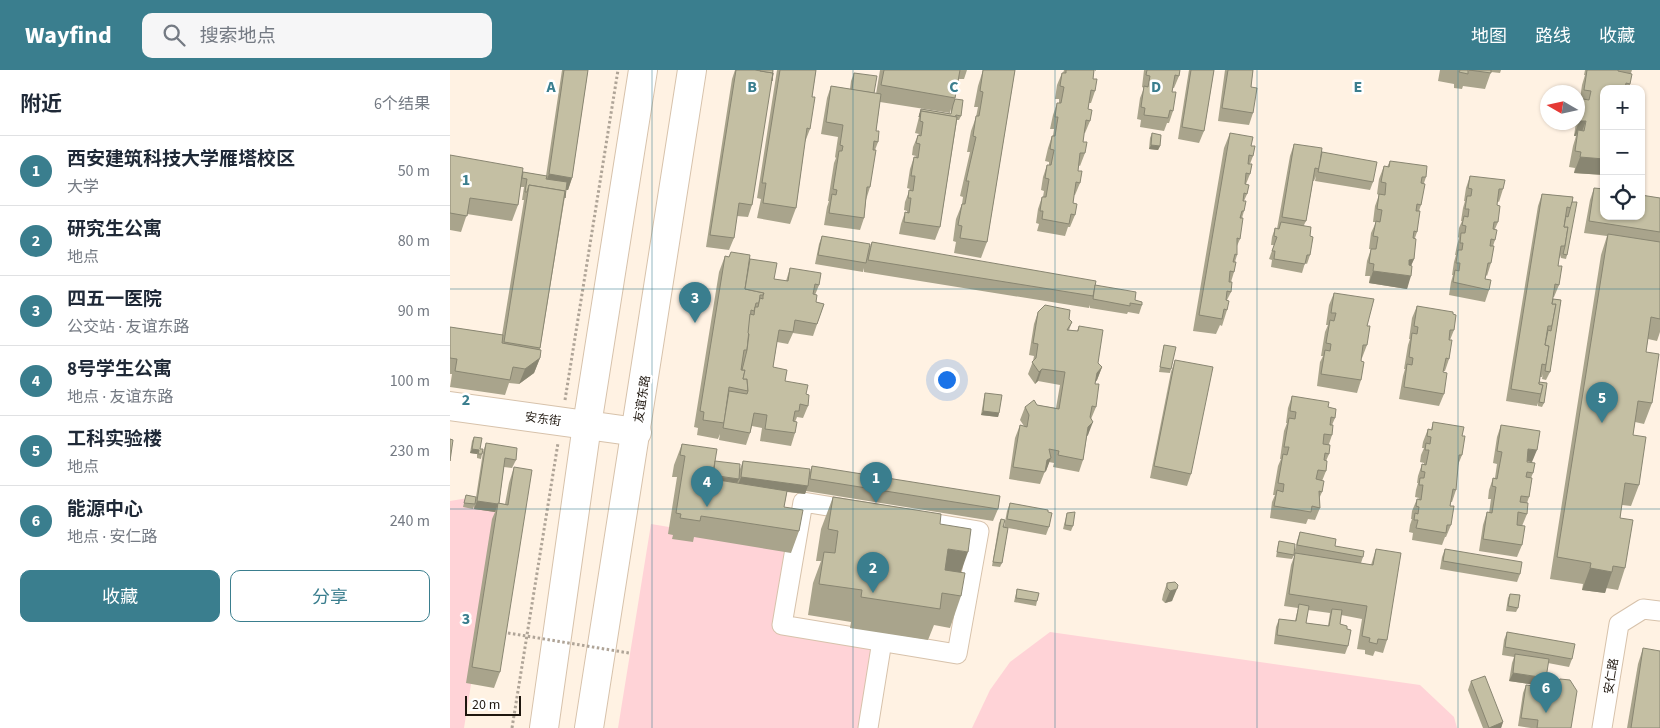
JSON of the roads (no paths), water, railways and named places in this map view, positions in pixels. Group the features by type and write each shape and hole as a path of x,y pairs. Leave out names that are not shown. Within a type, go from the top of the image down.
{"main road":[{"path":"544,728 587,425 643,70"},
{"name":"友谊东路","path":"589,728 692,70"},
{"name":"安东街","path":"450,406 636,432"}],"street":[{"path":"803,502 979,531 957,654 882,641 782,625 803,502"},
{"name":"安仁路","path":"1602,728 1619,624 1642,609 1660,610"},
{"path":"868,728 882,641"}],"place":[{"name":"四五一医院","path":"695,323"},
{"name":"工科实验楼","path":"1602,423"},
{"name":"西安建筑科技大学雁塔校区","path":"876,503"},
{"name":"8号学生公寓","path":"707,507"},
{"name":"研究生公寓","path":"873,593"},
{"name":"能源中心","path":"1546,713"}]}
